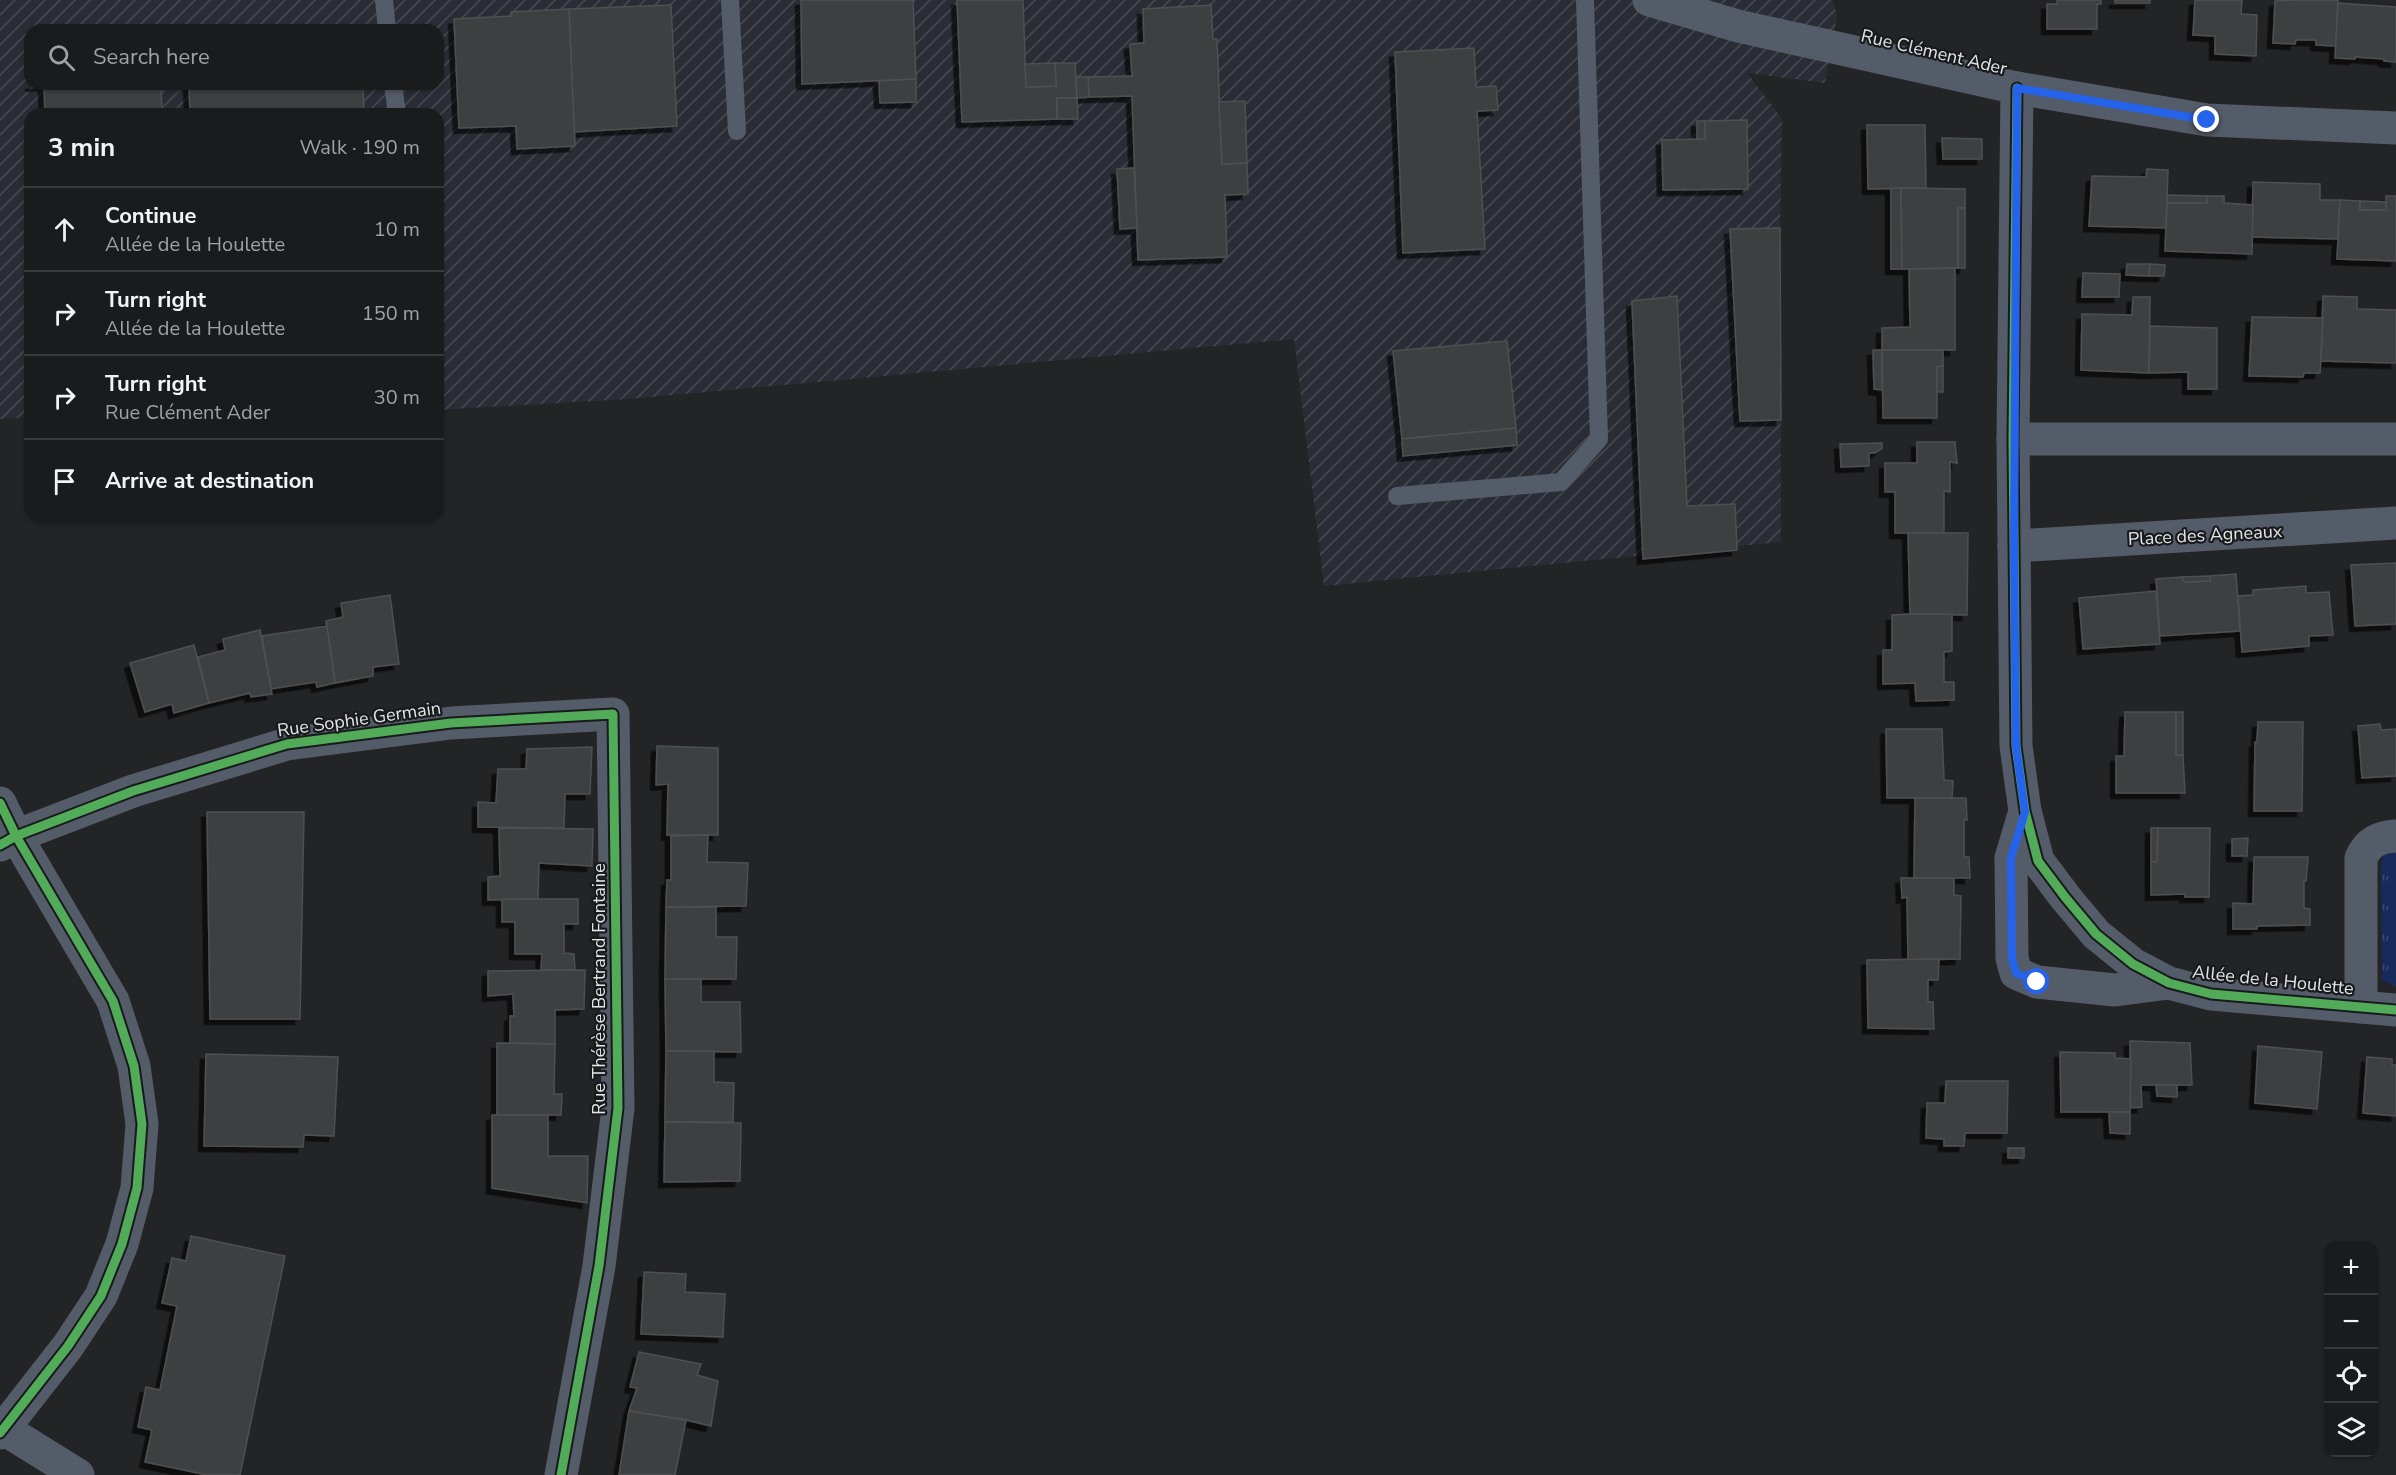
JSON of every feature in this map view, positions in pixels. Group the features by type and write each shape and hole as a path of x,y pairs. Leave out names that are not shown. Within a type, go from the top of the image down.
{"street":[{"name":"Rue Clément Ader","path":"1649,0 1738,26 2017,88 2207,120 2396,128"},
{"name":"Allée de la Houlette","path":"2017,88 2013,439 2016,746 2025,812 2038,861 2096,934 2133,964 2169,983 2211,994 2396,1010"},
{"path":"2013,439 2396,439"},
{"name":"Place des Agneaux","path":"2014,546 2396,523"},
{"name":"Rue Sophie Germain","path":"8,840 133,791 287,744 451,723 613,714"},
{"name":"Rue Thérèse Bertrand Fontaine","path":"561,1475 599,1266 618,1108 613,714"},
{"path":"0,802 8,840 113,1001 134,1066 142,1124 136,1188 122,1244 101,1296 68,1346 2,1431 78,1475"},
{"name":"Allée de la Houlette","path":"2025,812 2011,858 2012,958 2016,973 2037,982 2115,990 2169,983"},
{"name":"Allée de la Houlette","path":"2361,1007 2361,858 2366,847 2381,837 2396,836"}],"lane":[{"path":"384,0 386,24"},
{"path":"730,0 737,131"},
{"path":"1397,496 1561,482 1599,439 1585,0"},
{"path":"394,90 395,108"}],"shaded area":[{"path":"0,0 1833,0 1837,17 1825,83 1747,73 1782,119 1781,542 1324,586 1294,339 629,399 444,410 444,108 24,108 24,417 0,419"}],"green space":[{"path":"2396,846 2396,987 2382,980 2381,869 2383,854"}],"building":[{"path":"801,0 913,0 916,79 802,84"},
{"path":"957,0 1023,0 1026,87 1056,86 1055,63 1075,63 1077,98 1057,98 1057,119 962,122"},
{"path":"2057,0 2101,0 2101,4 2097,4 2097,29 2047,29 2047,4 2057,4"},
{"path":"2115,0 2150,0 2150,3 2115,3"},
{"path":"2195,0 2242,0 2241,14 2257,15 2256,56 2215,54 2215,36 2193,35"},
{"path":"2338,0 2336,46 2316,45 2316,40 2296,40 2295,44 2273,43 2275,1"},
{"path":"2338,3 2396,7 2396,62 2355,57 2355,59 2335,58"},
{"path":"671,5 677,126 574,132 569,9"},
{"path":"1211,5 1213,39 1217,39 1222,164 1247,163 1248,194 1225,195 1227,257 1138,260 1132,96 1089,97 1088,77 1132,76 1130,44 1144,43 1143,9"},
{"path":"569,9 575,146 517,149 516,126 459,128 454,19 512,16 511,12"},
{"path":"1474,48 1476,87 1496,86 1498,110 1477,111 1485,249 1403,253 1395,52"},
{"path":"1055,63 1056,86 1026,87 1025,64"},
{"path":"1076,77 1088,77 1089,97 1077,98"},
{"path":"916,79 916,102 880,103 879,81"},
{"path":"44,90 161,90 162,108 45,108"},
{"path":"189,90 363,90 364,108 190,108"},
{"path":"1057,98 1077,98 1078,119 1057,119"},
{"path":"1245,101 1247,163 1222,164 1219,102"},
{"path":"1747,120 1748,189 1663,190 1662,140 1705,139 1705,121"},
{"path":"1697,121 1705,121 1705,139 1697,139"},
{"path":"1867,125 1925,125 1926,188 1868,189"},
{"path":"1942,138 1982,139 1982,159 1943,159"},
{"path":"1134,168 1137,228 1120,229 1117,169"},
{"path":"2147,169 2168,170 2166,228 2089,226 2092,176 2146,177"},
{"path":"2253,182 2320,184 2320,200 2340,200 2338,239 2252,237"},
{"path":"1891,188 1901,188 1902,269 1891,269"},
{"path":"1901,188 1965,189 1965,208 1958,208 1958,268 1902,269"},
{"path":"2167,195 2207,196 2207,203 2167,203"},
{"path":"2207,196 2224,196 2224,203 2253,205 2252,254 2165,251 2167,203 2207,203"},
{"path":"2386,196 2396,196 2396,261 2337,259 2340,200 2360,201 2360,210 2386,210"},
{"path":"2360,201 2386,202 2386,210 2360,210"},
{"path":"1958,208 1965,208 1965,268 1958,268"},
{"path":"1780,228 1781,420 1740,421 1730,229"},
{"path":"2127,264 2150,264 2149,276 2126,275"},
{"path":"2150,264 2165,265 2164,276 2149,276"},
{"path":"1955,268 1955,350 1882,350 1882,328 1910,327 1909,269"},
{"path":"2083,273 2120,274 2119,297 2082,297"},
{"path":"1677,296 1687,506 1735,504 1737,550 1643,559 1632,301"},
{"path":"2323,296 2357,297 2357,309 2396,310 2396,363 2321,361"},
{"path":"2133,297 2150,297 2149,373 2081,370 2082,314 2132,315"},
{"path":"2252,317 2323,318 2320,373 2304,373 2303,377 2249,376"},
{"path":"2150,326 2217,328 2217,389 2188,389 2188,372 2149,373"},
{"path":"1507,341 1516,428 1402,439 1393,351"},
{"path":"1873,350 1882,350 1882,390 1874,389"},
{"path":"1882,350 1943,350 1943,366 1937,367 1937,418 1883,418"},
{"path":"1943,366 1943,392 1937,392 1937,367"},
{"path":"1516,428 1517,445 1403,456 1402,439"},
{"path":"1917,442 1955,442 1957,463 1950,462 1950,492 1944,491 1944,533 1895,533 1895,492 1885,492 1885,463 1917,463"},
{"path":"1882,443 1882,448 1875,453 1869,453 1869,466 1841,467 1840,444"},
{"path":"1908,533 1968,533 1967,615 1910,614"},
{"path":"2396,563 2396,624 2355,626 2351,565"},
{"path":"2236,574 2240,631 2160,636 2156,579 2182,577 2184,582 2210,581 2210,576"},
{"path":"2210,576 2210,581 2184,582 2182,577"},
{"path":"2306,586 2306,593 2329,592 2333,635 2309,636 2309,646 2242,652 2238,596 2253,595 2253,590"},
{"path":"2156,591 2160,644 2083,649 2079,598"},
{"path":"390,595 399,664 373,667 373,676 335,683 326,621 343,617 341,603"},
{"path":"1952,614 1952,651 1944,652 1944,682 1954,682 1954,700 1916,701 1915,683 1883,684 1883,650 1892,650 1892,615"},
{"path":"327,626 335,683 317,687 316,682 271,689 262,636"},
{"path":"260,630 272,694 251,697 250,693 209,703 198,657 225,650 223,639"},
{"path":"194,645 209,703 174,713 172,704 145,712 130,663"},
{"path":"2125,712 2176,712 2176,755 2183,755 2185,793 2116,793 2116,756 2124,756"},
{"path":"2176,712 2183,712 2183,755 2176,755"},
{"path":"2258,722 2303,722 2302,811 2254,811 2255,742 2257,742"},
{"path":"2380,724 2381,730 2396,729 2396,776 2362,778 2358,726"},
{"path":"1886,729 1942,729 1944,780 1953,781 1952,798 1887,798"},
{"path":"657,746 718,748 718,835 667,835 668,784 656,785"},
{"path":"592,747 590,794 565,794 564,828 478,827 478,802 496,803 498,769 526,769 527,749"},
{"path":"1915,798 1966,798 1964,857 1969,857 1970,878 1914,878"},
{"path":"207,812 304,812 300,1019 210,1019"},
{"path":"499,828 593,829 592,866 539,863 538,899 488,900 488,877 500,876"},
{"path":"2151,828 2158,828 2157,862 2151,862"},
{"path":"2158,828 2210,828 2209,897 2185,897 2185,894 2151,895 2151,862 2157,862"},
{"path":"708,835 707,862 748,863 746,906 666,907 667,880 671,880 671,836"},
{"path":"2248,838 2247,856 2232,856 2232,839"},
{"path":"2254,857 2308,857 2306,881 2304,881 2304,908 2310,909 2310,925 2233,929 2233,903 2253,904"},
{"path":"1901,878 1954,878 1954,895 1961,896 1960,959 1908,960 1907,897 1902,898"},
{"path":"502,899 578,899 578,924 564,924 564,953 574,954 575,970 541,970 542,954 515,954 515,922 502,922"},
{"path":"666,907 716,907 716,937 737,937 736,979 665,979"},
{"path":"1939,959 1938,980 1928,980 1928,1002 1933,1002 1934,1029 1868,1028 1867,960"},
{"path":"585,970 584,1009 555,1010 555,1044 510,1043 510,1016 514,1016 513,994 488,996 488,971"},
{"path":"665,979 701,979 701,1002 740,1002 741,1052 666,1051"},
{"path":"2130,1041 2190,1043 2192,1085 2141,1085 2142,1107 2130,1108"},
{"path":"497,1043 555,1044 554,1094 562,1094 561,1115 497,1115"},
{"path":"2258,1046 2322,1052 2317,1109 2255,1103"},
{"path":"666,1051 714,1051 714,1082 734,1083 733,1122 665,1122"},
{"path":"2060,1052 2115,1053 2115,1058 2131,1059 2130,1112 2061,1112"},
{"path":"206,1054 338,1057 334,1136 304,1135 303,1147 204,1146"},
{"path":"2367,1057 2392,1059 2392,1065 2396,1065 2396,1116 2363,1113"},
{"path":"1946,1081 2008,1081 2007,1133 1965,1133 1964,1146 1944,1146 1944,1139 1926,1138 1927,1103 1945,1103"},
{"path":"2156,1085 2177,1085 2177,1097 2157,1096"},
{"path":"2109,1112 2130,1112 2130,1134 2110,1133"},
{"path":"492,1115 548,1115 548,1156 588,1156 587,1203 492,1188"},
{"path":"665,1122 741,1123 740,1181 664,1182"},
{"path":"2008,1148 2024,1148 2024,1158 2008,1158"},
{"path":"191,1236 285,1256 240,1475 207,1475 145,1462 152,1430 138,1427 146,1387 160,1390 177,1306 162,1303 172,1258 186,1261"},
{"path":"644,1272 686,1274 685,1292 725,1294 723,1337 641,1334"},
{"path":"639,1352 701,1364 697,1375 718,1381 711,1426 629,1411 637,1388 630,1387"},
{"path":"629,1411 686,1420 675,1475 619,1475"}],"cycle path":[{"path":"2017,88 2013,439 2016,746 2025,811 2038,861 2096,934 2133,964 2169,983 2211,994 2396,1010"},
{"path":"0,845 16,836 133,791 287,744 451,723 613,714 618,1108 599,1266 561,1475"},
{"path":"0,803 16,836 113,1001 134,1066 142,1124 137,1188 122,1244 101,1296 68,1346 0,1433"}],"route":[{"path":"2037,982 2016,973 2012,958 2011,858 2025,812 2016,746 2013,439 2017,88 2207,120"}]}
